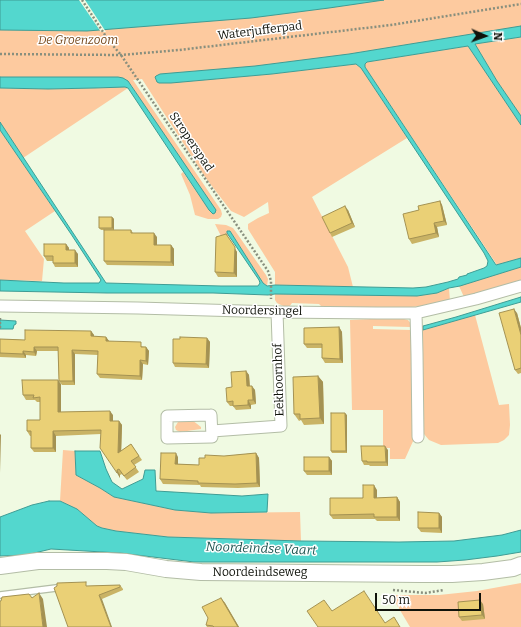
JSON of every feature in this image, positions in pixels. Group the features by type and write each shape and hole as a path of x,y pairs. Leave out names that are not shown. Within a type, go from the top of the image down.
{"street":[{"name":"Noordersingel","path":"0,306 277,312 416,313 476,299 521,286"},
{"name":"Eekhoornhof","path":"212,431 281,426 277,312"},
{"path":"416,313 418,437"},
{"name":"Noordeindseweg","path":"0,566 38,561 107,561 126,562 166,569 201,572 452,574 484,572 513,568 521,565"}],"lane":[{"path":"0,595 56,588"}],"path":[{"name":"Stroperspad","path":"82,0 268,271 271,281 271,300"},
{"name":"Waterjufferpad","path":"0,54 121,55 178,50 391,25 521,4"},
{"path":"0,317 0,328"}],"green space":[{"name":"De Groenzoom","path":"0,0 521,0 521,32 159,83 272,74 356,64 361,68 407,138 312,197 348,267 353,287 275,285 275,272 248,229 248,224 269,213 268,202 244,217 231,211 205,177 142,79 133,80 221,210 221,217 218,219 208,219 195,215 190,195 181,174 183,172 211,213 132,86 127,81 0,81"},
{"path":"521,37 521,116 497,81 475,44"},
{"path":"468,46 521,125 521,258 497,265 365,67 367,62"},
{"path":"0,88 49,89 128,88 23,158 0,122"},
{"path":"0,130 55,211 25,231 44,259 42,281 0,280"},
{"path":"215,224 226,225 233,228 266,275 268,279 267,286 263,283 230,231 227,233 229,236 222,238"},
{"path":"521,267 521,280 492,289 464,297 459,286"},
{"path":"449,288 450,301 411,307 323,308 319,304 292,303 289,307 285,307 277,303 275,300 275,294 417,296 437,293"},
{"path":"475,315 499,405 509,404 509,435 498,443 441,445 429,440 421,427 421,326 423,326 424,330"},
{"path":"374,317 380,317 383,319 400,318 408,320 412,325 414,439 405,459 390,459 390,448 383,448 383,410 352,410 350,320 371,319","holes":["373,326 410,327 411,330 373,329"]},
{"path":"192,420 201,427 201,429 180,432 176,430 175,427 178,422"},
{"path":"63,450 75,451 76,475 114,497 175,510 211,513 300,512 301,541 168,537 102,528 97,526 77,509 60,501"},
{"path":"521,583 521,627 410,627 391,595 439,595 477,591"}],"water":[{"path":"0,0 384,0 251,18 87,31 0,30"},
{"path":"521,26 521,37 475,44 497,81 521,116 521,125 468,46 367,62 365,67 496,265 521,258 521,267 449,288 437,293 417,296 0,291 0,280 99,283 101,280 0,130 0,122 106,283 258,286 260,283 259,280 227,231 230,231 263,283 267,286 426,287 458,279 459,277 484,268 487,266 488,261 484,253 361,68 356,64 272,74 171,83 159,83 155,77 160,74 255,66 349,54"},
{"path":"0,77 118,77 128,81 216,210 215,213 213,214 209,210 128,88 0,88"},
{"path":"521,297 521,302 423,330 423,326"},
{"path":"0,320 16,321 16,324 14,325 13,329 0,329"},
{"path":"75,451 100,451 112,482 122,489 143,479 145,470 155,470 156,491 242,496 268,494 267,512 211,513 175,510 114,497 76,475"},
{"name":"Noordeindse Vaart","path":"49,501 60,501 77,509 97,526 102,528 168,537 301,541 454,541 502,535 521,530 521,552 465,560 437,562 194,562 120,553 51,549 26,555 0,556 0,517 32,505"}],"pier":[{"path":"79,0 85,0 106,32 101,32"}],"building":[{"path":"440,201 444,221 434,223 436,233 409,239 403,214 419,210 418,206"},
{"path":"345,206 352,223 330,233 322,217"},
{"path":"99,217 112,217 112,228 99,228"},
{"path":"104,230 131,230 131,233 154,233 154,245 171,245 171,262 104,261"},
{"path":"226,234 235,247 234,273 215,272 216,237"},
{"path":"44,244 66,244 66,250 75,250 75,263 53,263 53,256 44,256"},
{"path":"514,309 521,335 521,368 515,370 499,313"},
{"path":"339,327 340,359 322,358 322,344 304,344 304,328"},
{"path":"25,330 91,331 91,336 106,337 106,341 141,342 141,347 146,347 146,361 140,360 140,376 97,374 98,351 72,350 73,381 59,381 58,347 34,347 34,352 23,351 23,354 0,353 0,339 25,340"},
{"path":"180,337 207,338 206,364 173,363 173,339 180,339"},
{"path":"246,371 247,386 252,386 253,400 248,400 248,405 233,406 233,401 227,402 226,388 232,387 231,372"},
{"path":"318,376 320,418 300,419 300,414 294,414 293,377"},
{"path":"22,380 58,380 58,412 110,411 110,421 119,421 118,453 131,444 139,456 131,461 136,467 124,476 119,469 117,470 117,473 100,448 101,430 53,431 53,448 31,448 31,431 27,431 27,420 40,420 40,397 33,398 34,395 23,395"},
{"path":"331,413 345,413 346,451 331,451"},
{"path":"361,446 385,446 386,462 362,461"},
{"path":"161,453 176,453 175,464 199,465 199,458 205,458 205,455 224,456 256,453 257,483 198,483 198,481 160,479"},
{"path":"304,457 329,457 329,471 304,471"},
{"path":"363,485 374,485 374,498 397,497 397,517 374,517 374,514 330,515 330,498 363,498"},
{"path":"418,512 439,513 439,528 418,528"},
{"path":"86,582 86,586 120,585 120,587 99,595 111,627 68,627 54,588 57,586 57,583"},
{"path":"364,591 385,623 394,617 400,627 318,627 307,611 324,600 332,611"},
{"path":"39,593 43,627 0,627 0,601 2,597 29,594 32,598"},
{"path":"221,598 238,627 214,627 206,625 208,618 202,607"},
{"path":"480,600 482,615 459,617 458,602"}]}
